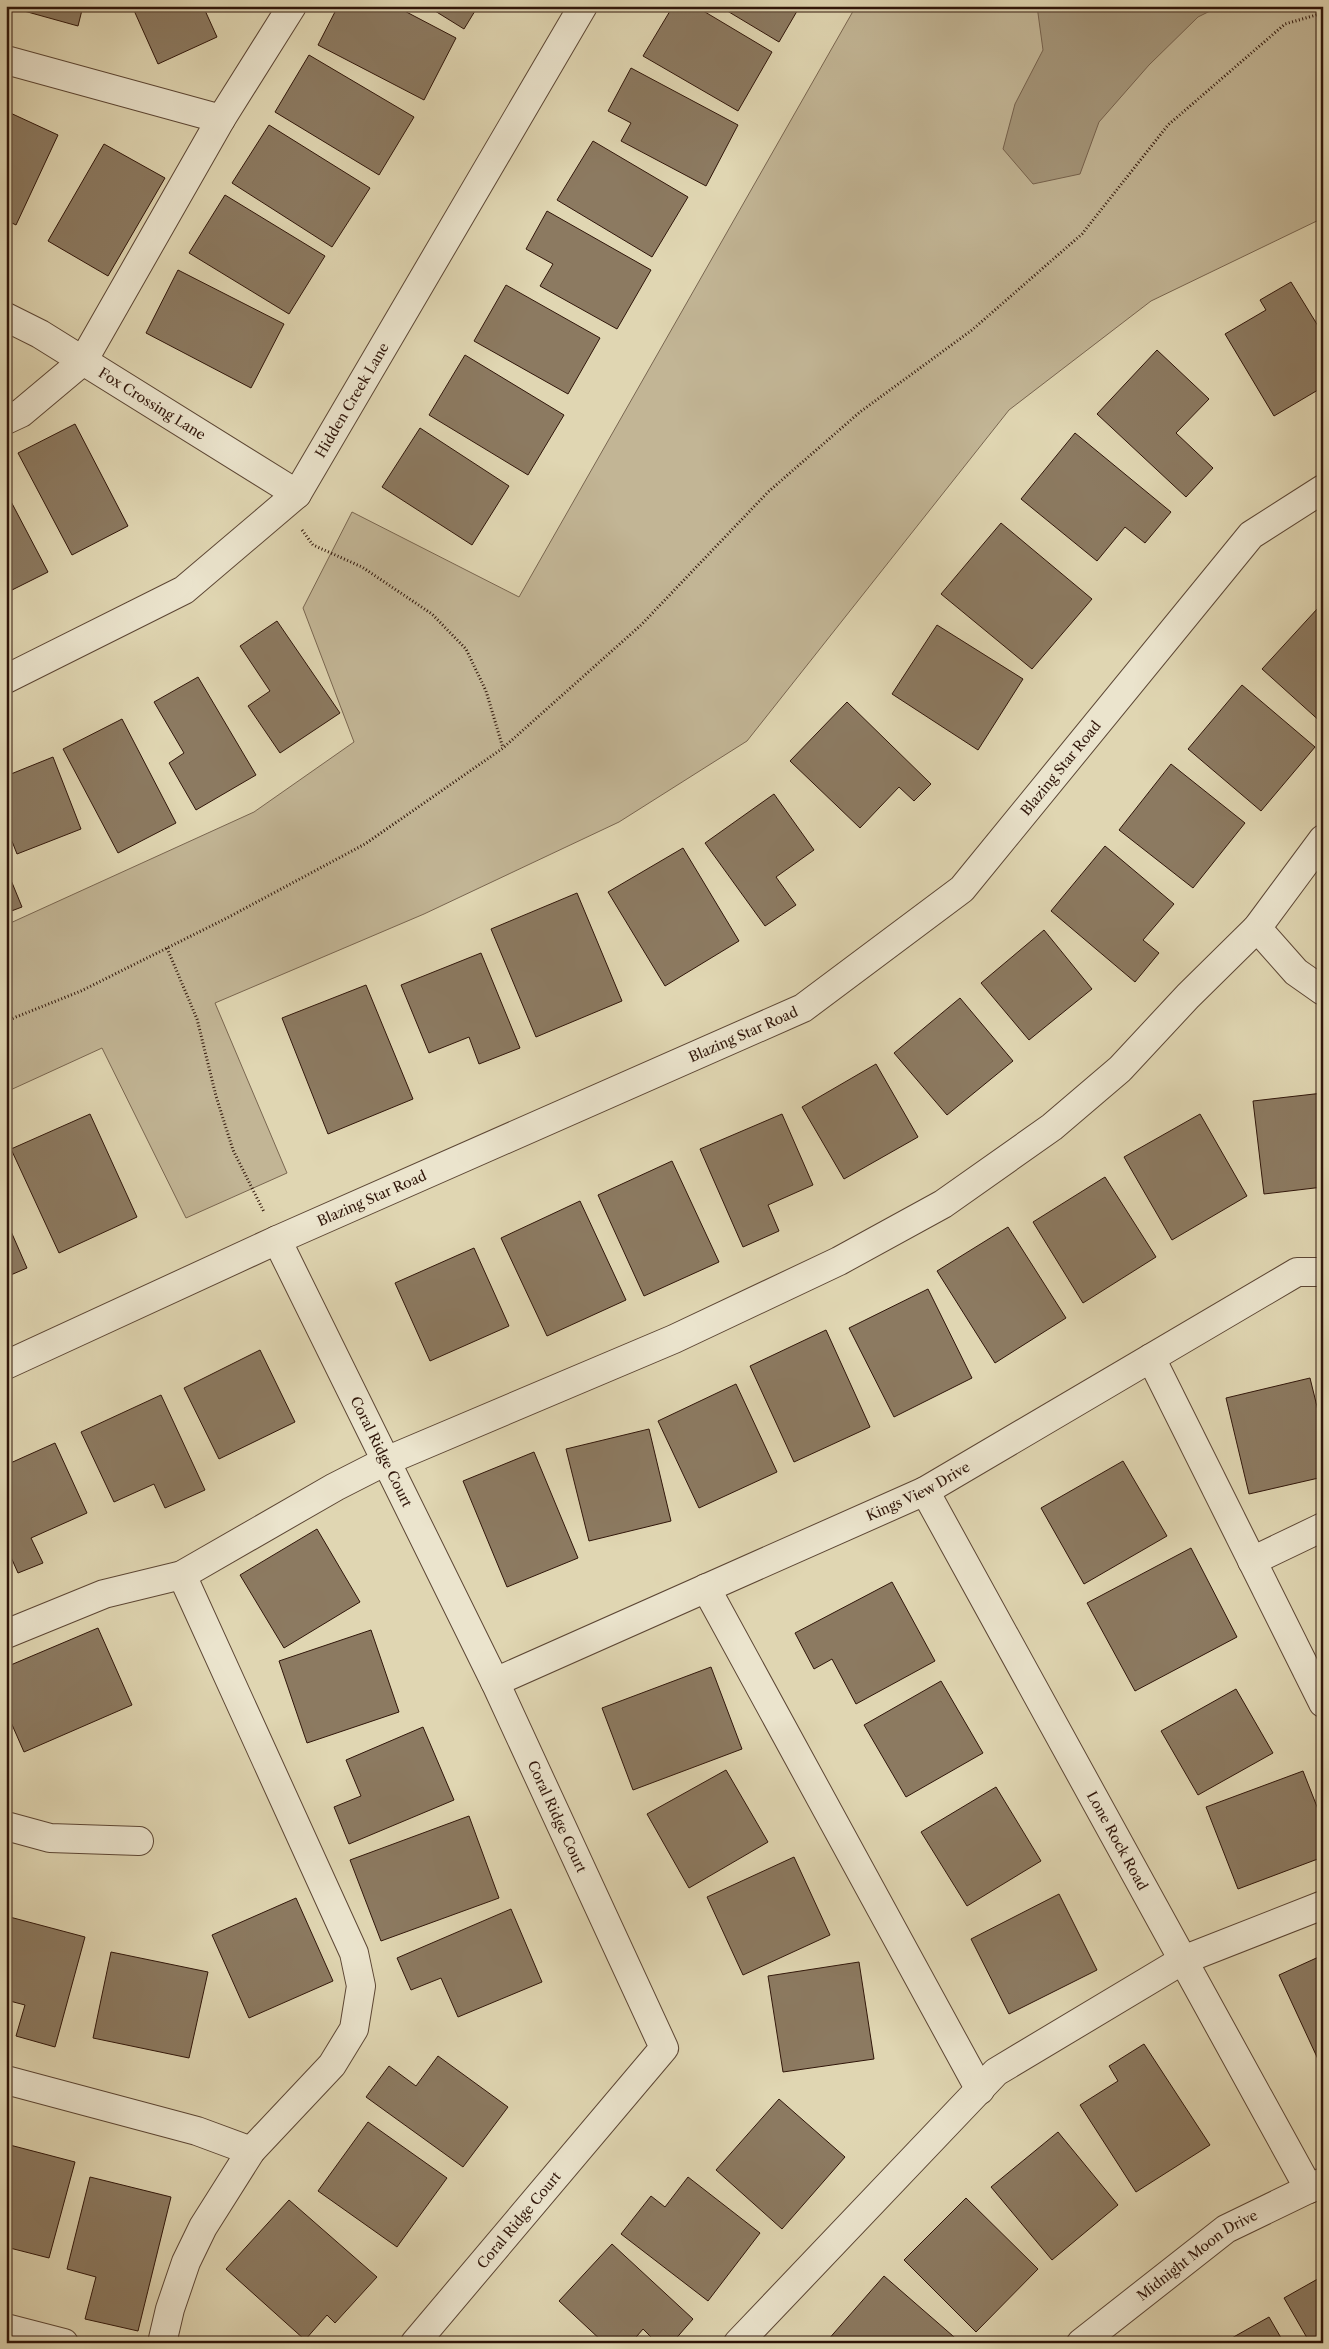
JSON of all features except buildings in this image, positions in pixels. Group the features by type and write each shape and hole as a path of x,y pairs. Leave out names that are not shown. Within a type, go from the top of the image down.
{"street":[{"path":"6,420 21,413 83,361 221,119 292,6"},
{"name":"Hidden Creek Lane","path":"6,679 184,590 297,494 583,6"},
{"path":"6,60 221,119"},
{"name":"Fox Crossing Lane","path":"6,317 40,334 297,494"},
{"name":"Blazing Star Road","path":"6,1365 277,1240 802,1008 962,889 1251,535 1323,488"},
{"path":"6,1634 104,1594 182,1574 335,1487 386,1461 674,1339 839,1261 943,1204 1052,1127 1120,1069 1188,996 1257,928 1323,839"},
{"path":"1257,928 1296,972 1323,991"},
{"name":"Coral Ridge Court","path":"277,1240 495,1682 664,2048 415,2343"},
{"name":"Kings View Drive","path":"495,1682 925,1491 1297,1272 1323,1272"},
{"path":"1151,1358 1323,1703"},
{"name":"Lone Rock Road","path":"925,1491 1183,1960 1316,2186"},
{"path":"1252,1561 1323,1527"},
{"path":"162,2343 170,2309 186,2262 203,2227 251,2151 332,2066 354,2029 361,1986 354,1953 182,1574"},
{"path":"706,1588 980,2090"},
{"path":"6,1826 50,1838 139,1841"},
{"path":"738,2343 996,2072 1183,1960 1323,1905"},
{"path":"6,2080 197,2131 251,2151"},
{"name":"Midnight Moon Drive","path":"1081,2343 1226,2229 1316,2186"},
{"path":"6,2328 64,2343"}],"path":[{"path":"6,1021 81,991 366,844 503,748 641,625 768,492 860,412 972,330 1082,234 1168,125 1285,24 1323,13"},
{"path":"297,494 292,516 313,545 362,567 406,595 432,614 466,649 486,691 503,748"},
{"path":"167,948 196,1019 216,1096 234,1150 277,1240"}],"shaded area":[{"path":"856,6 1323,6 1323,218 1151,301 1009,410 747,741 619,822 424,914 215,1003 287,1173 186,1218 102,1048 6,1092 6,925 254,812 354,742 303,608 352,512 519,597"},
{"path":"1037,6 1220,6 1198,17 1149,65 1099,122 1080,174 1033,184 1003,149 1015,104 1043,50"}]}
